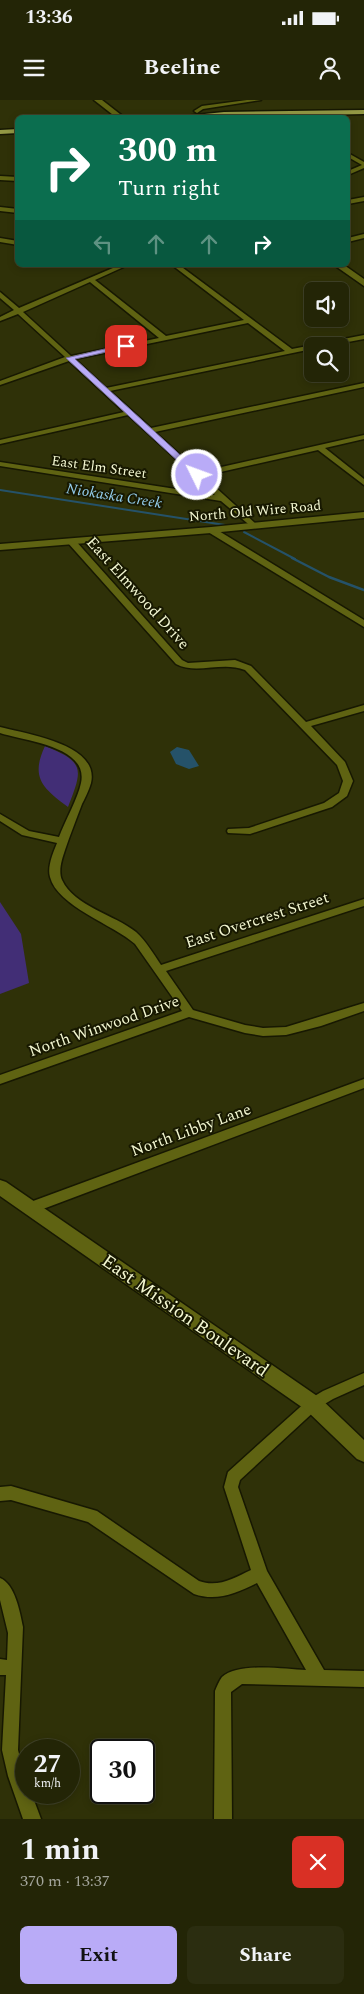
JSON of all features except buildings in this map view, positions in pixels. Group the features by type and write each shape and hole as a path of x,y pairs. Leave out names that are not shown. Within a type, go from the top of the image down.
{"main road":[{"path":"210,115 364,112"},
{"path":"0,132 15,131"}],"street":[{"path":"96,100 118,115"},
{"path":"197,111 202,108 258,100"},
{"path":"350,156 364,165"},
{"path":"350,172 364,165"},
{"path":"0,178 15,179"},
{"path":"350,202 364,199"},
{"path":"0,209 15,211"},
{"path":"350,240 364,236"},
{"path":"0,240 15,242"},
{"path":"0,319 120,267"},
{"path":"178,267 290,352"},
{"path":"341,267 364,283"},
{"path":"91,280 164,338"},
{"path":"0,294 253,526"},
{"path":"0,383 70,358 249,321"},
{"path":"349,340 364,337"},
{"path":"106,390 304,349"},
{"path":"149,431 364,385"},
{"path":"0,442 129,413"},
{"path":"197,475 364,437"},
{"path":"319,447 364,483"},
{"name":"East Elm Street","path":"0,464 224,500"},
{"name":"North Old Wire Road","path":"0,547 211,530 364,515"},
{"path":"211,530 364,624"},
{"name":"East Elmwood Drive","path":"71,541 179,662 186,666 235,663 248,668 306,725 342,764 348,781 343,794 328,805 250,831 232,831"},
{"path":"306,725 364,708"},
{"path":"0,730 19,737 58,746 74,754 86,766 88,776 63,841 54,870 55,877 67,894 130,933 139,941 189,1013"},
{"path":"0,817 26,833 63,841"},
{"name":"East Overcrest Street","path":"160,969 364,902"},
{"name":"North Winwood Drive","path":"0,1080 189,1013 254,1030 286,1031 316,1024 364,1006"},
{"name":"North Libby Lane","path":"30,1208 364,1083"},
{"name":"East Mission Boulevard","path":"1,1189 313,1404 364,1453"},
{"path":"320,1678 260,1574 231,1487 233,1477 313,1404 364,1379"},
{"path":"0,1494 11,1493 92,1516 194,1587 206,1592 218,1591 260,1574"},
{"path":"0,1585 10,1603 16,1633 7,1668 10,1750 16,1776 32,1819"},
{"path":"222,1819 223,1691 226,1684 232,1679 242,1676 364,1679"}],"shaded area":[{"path":"45,746 68,757 77,768 76,784 68,807 46,788 39,774 39,766"},
{"path":"0,902 21,934 29,983 0,994"}],"water":[{"path":"177,747 189,750 199,766 189,769 176,764 170,752"}],"waterway":[{"name":"Niokaska Creek","path":"0,490 225,525"},
{"name":"Niokaska Creek","path":"244,532 295,559"},
{"name":"Niokaska Creek","path":"292,558 329,577 364,590"}],"route":[{"path":"126,346 70,358 197,475"}]}
